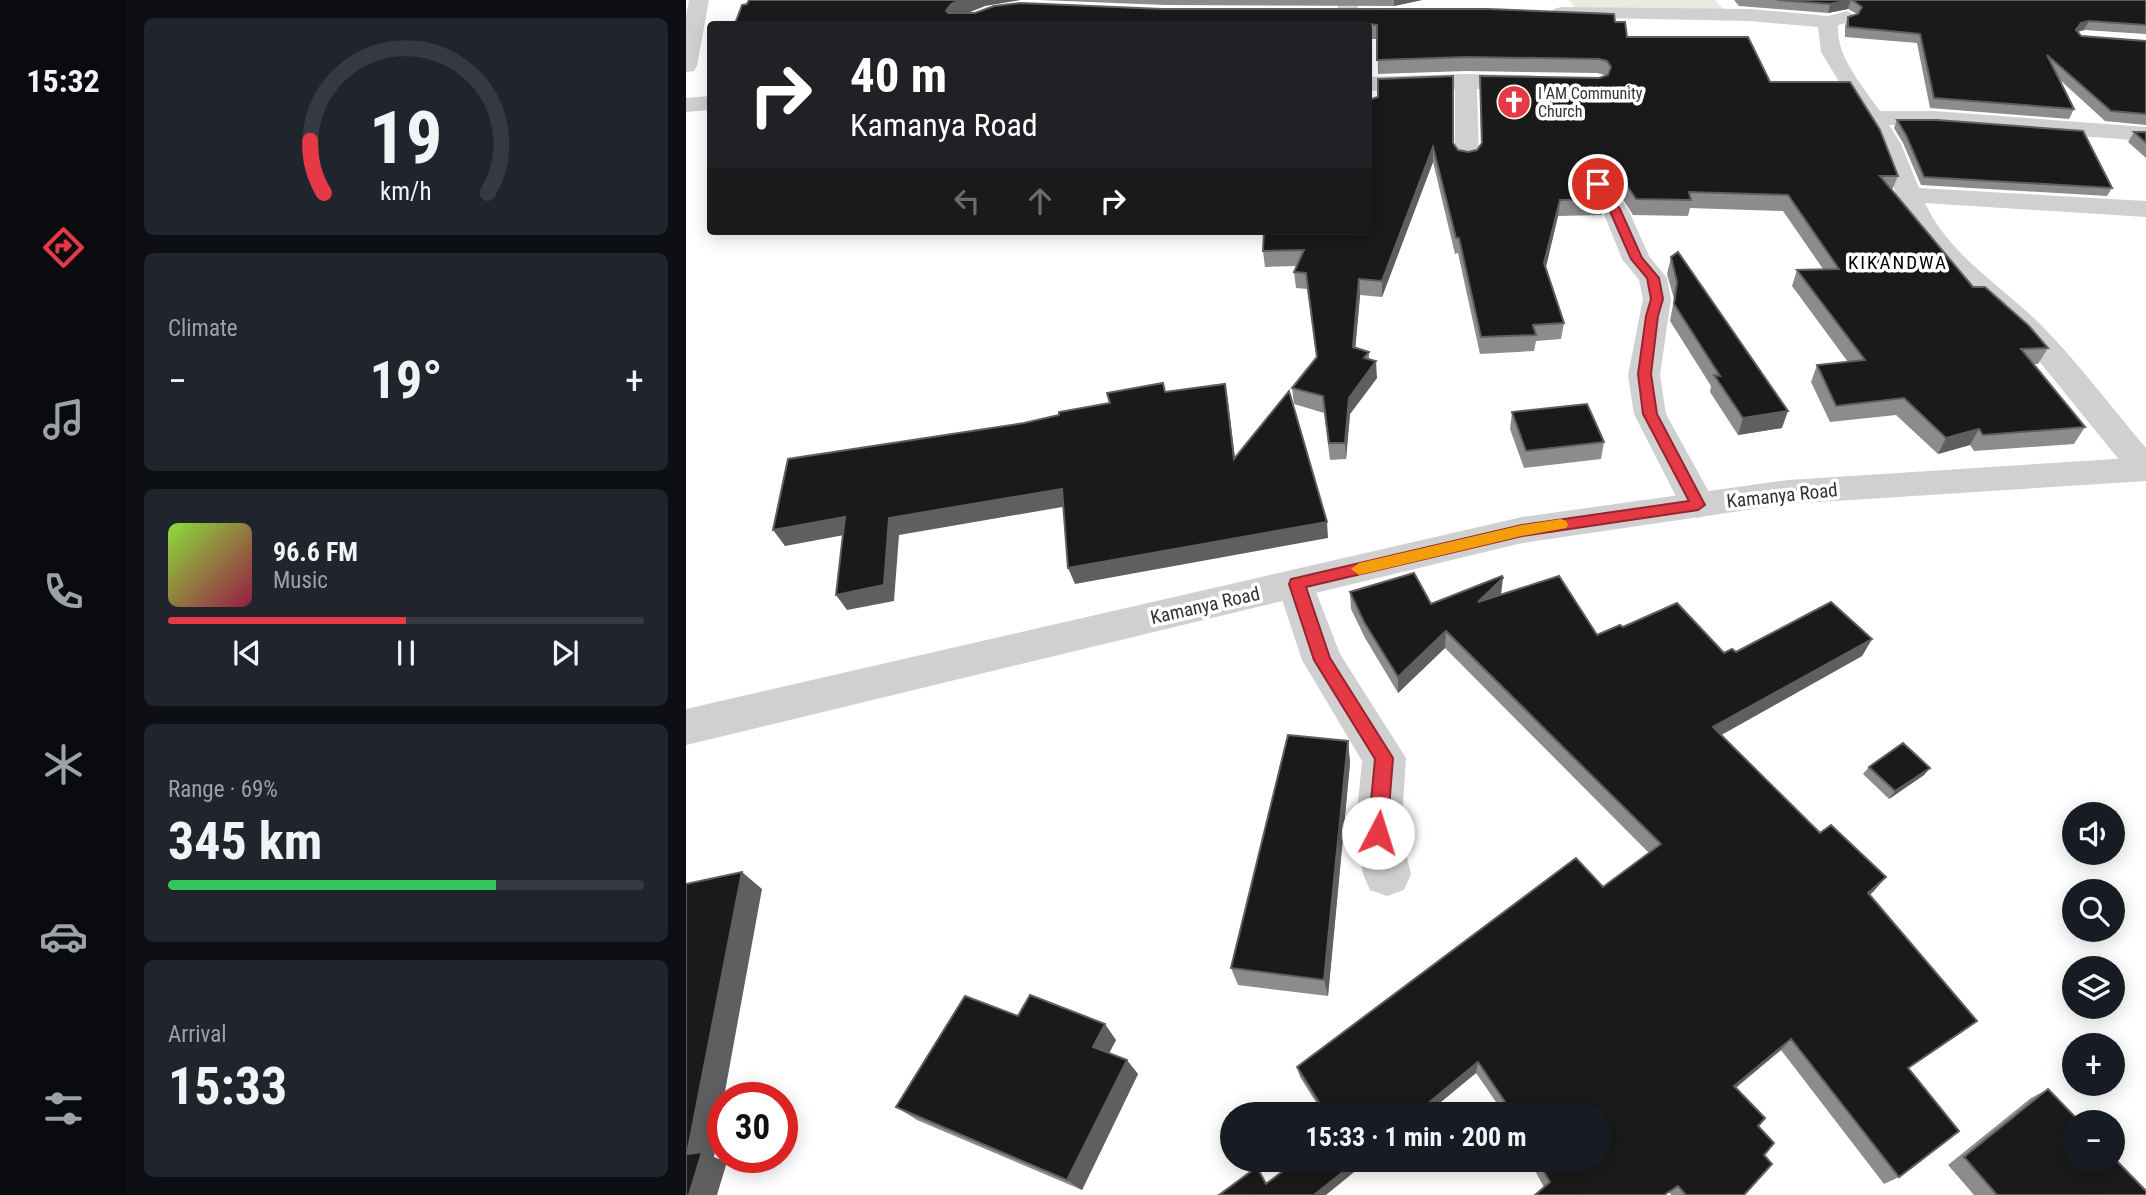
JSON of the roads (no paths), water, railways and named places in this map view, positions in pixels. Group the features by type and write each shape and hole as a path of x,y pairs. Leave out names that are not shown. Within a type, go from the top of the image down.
{"street":[{"path":"686,66 699,0"},
{"path":"1551,9 1838,20 1827,37 1831,52 1889,144 1914,207 1932,236 1949,257 2033,334 2146,469"},
{"path":"1323,15 1373,14"},
{"path":"1466,81 1467,158"},
{"path":"1372,84 1557,82"},
{"path":"686,105 707,103"},
{"path":"1873,118 1987,121 2146,134"},
{"path":"1598,184 1615,209 1636,259 1653,278 1657,299 1644,374 1650,414 1698,505"},
{"path":"1910,195 2146,209"},
{"name":"Kamanya Road","path":"686,727 1522,530 1788,492 2146,469"},
{"path":"1296,584 1322,660 1384,758 1378,833 1387,874"}],"place":[{"name":"I AM Community Church","path":"1514,102"}],"district":[{"name":"KIKANDWA","path":"1898,262"}]}
